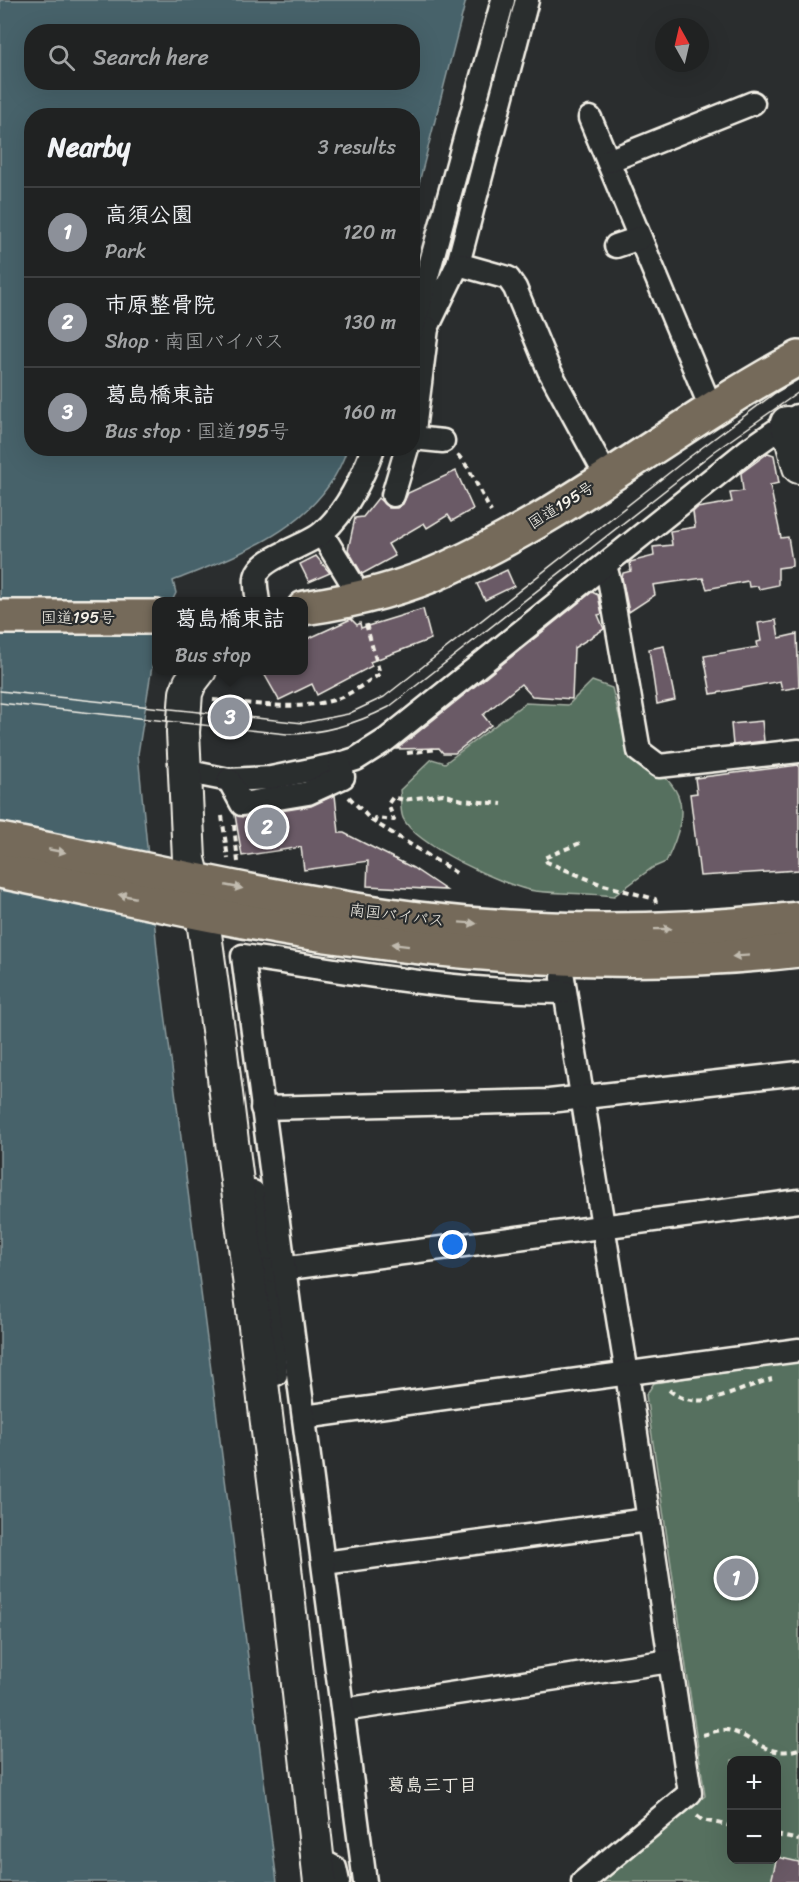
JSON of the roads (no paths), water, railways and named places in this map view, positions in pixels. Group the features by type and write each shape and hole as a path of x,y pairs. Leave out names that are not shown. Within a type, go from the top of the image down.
{"highway":[{"name":"国道195号","path":"308,607 357,598 447,569 536,522 711,408 799,358"},
{"name":"国道195号","path":"0,617 152,617"},
{"name":"南国バイパス","path":"0,840 345,938 424,948 560,959 698,959 799,950"},
{"name":"南国バイパス","path":"0,871 389,915 556,929 695,928 799,919"}],"street":[{"path":"420,306 503,0"},
{"path":"420,313 458,264 527,0"},
{"path":"608,161 753,104"},
{"path":"590,118 711,408"},
{"path":"616,246 640,238"},
{"path":"458,264 508,278 512,283 549,370 607,477"},
{"path":"229,780 242,804 308,793 386,740 748,450 793,419 799,467"},
{"path":"420,439 443,441"},
{"path":"257,597 255,579 258,571 266,563 322,534 346,504 369,456"},
{"path":"393,495 405,456"},
{"path":"322,534 352,583"},
{"path":"605,566 639,751 659,766 799,751"},
{"path":"196,675 190,683 186,698 183,732 189,893 232,1150 270,1465 325,1874"},
{"path":"184,771 229,780 341,770"},
{"path":"270,1465 278,1392 275,1269 262,1108 243,956 384,977 529,992 565,992"},
{"path":"560,959 602,1227 637,1372 648,1520 690,1793 583,1882"},
{"path":"262,1108 549,1101 799,1072"},
{"path":"232,1150 247,1160 275,1269 304,1417 365,1882"},
{"path":"275,1269 799,1201"},
{"path":"304,1417 799,1350"},
{"path":"324,1563 648,1520"},
{"path":"343,1710 670,1661"}],"water":[{"path":"0,0 466,0 420,179 420,108 24,108 24,456 344,456 335,476 319,498 276,534 225,560 173,581 176,593 174,597 152,597 152,666 138,754 158,959 277,1882 0,1882"}],"tram line":[{"path":"0,691 303,723 348,714 384,697 688,458 775,393 799,379"},
{"path":"0,703 287,734 326,730 364,718 389,707 715,451 799,392"}],"place":[{"name":"葛島橋東詰","path":"230,717"},
{"name":"市原整骨院","path":"267,827"},
{"name":"高須公園","path":"736,1578"}],"district":[{"name":"葛島三丁目","path":"432,1785"}]}
